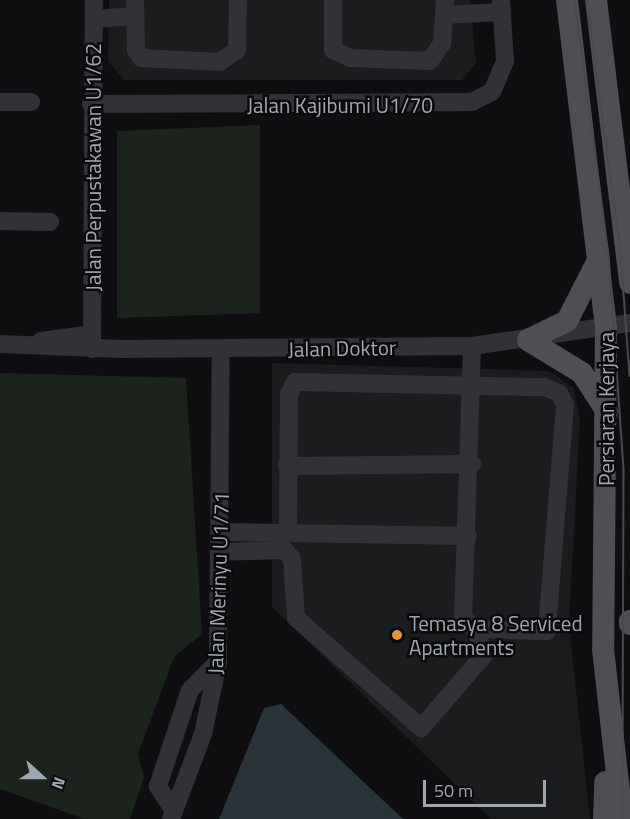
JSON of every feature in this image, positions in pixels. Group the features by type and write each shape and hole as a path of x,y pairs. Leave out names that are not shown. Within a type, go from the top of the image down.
{"main road":[{"name":"Persiaran Kerjaya","path":"567,0 606,327 609,416 603,649 622,819"},
{"path":"596,0 630,283"},
{"path":"528,340 567,321 599,255"},
{"path":"528,340 582,373 609,416"},
{"path":"603,649 604,819"}],"street":[{"name":"Jalan Perpustakawan U1/62","path":"92,341 91,104 94,0"},
{"path":"94,19 134,8 141,58 220,62 237,50 238,0"},
{"path":"333,0 333,50 350,58 430,61 439,53 445,8 502,6"},
{"name":"Jalan Kajibumi U1/70","path":"91,104 472,102 492,92 502,70 502,6"},
{"path":"0,102 31,102"},
{"path":"0,221 50,222"},
{"name":"Jalan Doktor","path":"0,344 92,341 221,349 476,346 630,323"},
{"path":"476,346 480,379 507,388"},
{"path":"220,552 285,550 292,559 296,618 420,728 484,655 475,628 463,618 476,346"},
{"name":"Jalan Merinyu U1/71","path":"172,815 203,734 218,663 221,349"},
{"path":"288,533 289,394 295,382 474,388 544,387 559,393 565,405 547,631 475,628"},
{"path":"287,472 471,464"},
{"path":"220,529 269,527 276,521 287,472"},
{"path":"220,529 288,533 468,536"},
{"path":"172,815 158,786 190,690 218,663"}],"shaded area":[{"path":"109,0 470,0 476,63 462,80 124,80 108,61"},
{"path":"260,125 260,313 117,318 117,131"},
{"path":"272,363 549,371 574,388 580,420 569,624 590,819 491,819 272,607"},
{"path":"0,373 186,378 202,634 174,657 138,754 144,778 130,819 85,819 0,789"},
{"path":"281,704 403,819 219,819 264,708"}],"tram line":[{"path":"575,0 609,255 624,471 623,819"},
{"path":"587,0 621,253 630,376"}],"place":[{"name":"Temasya 8 Serviced Apartments","path":"397,635"}]}
